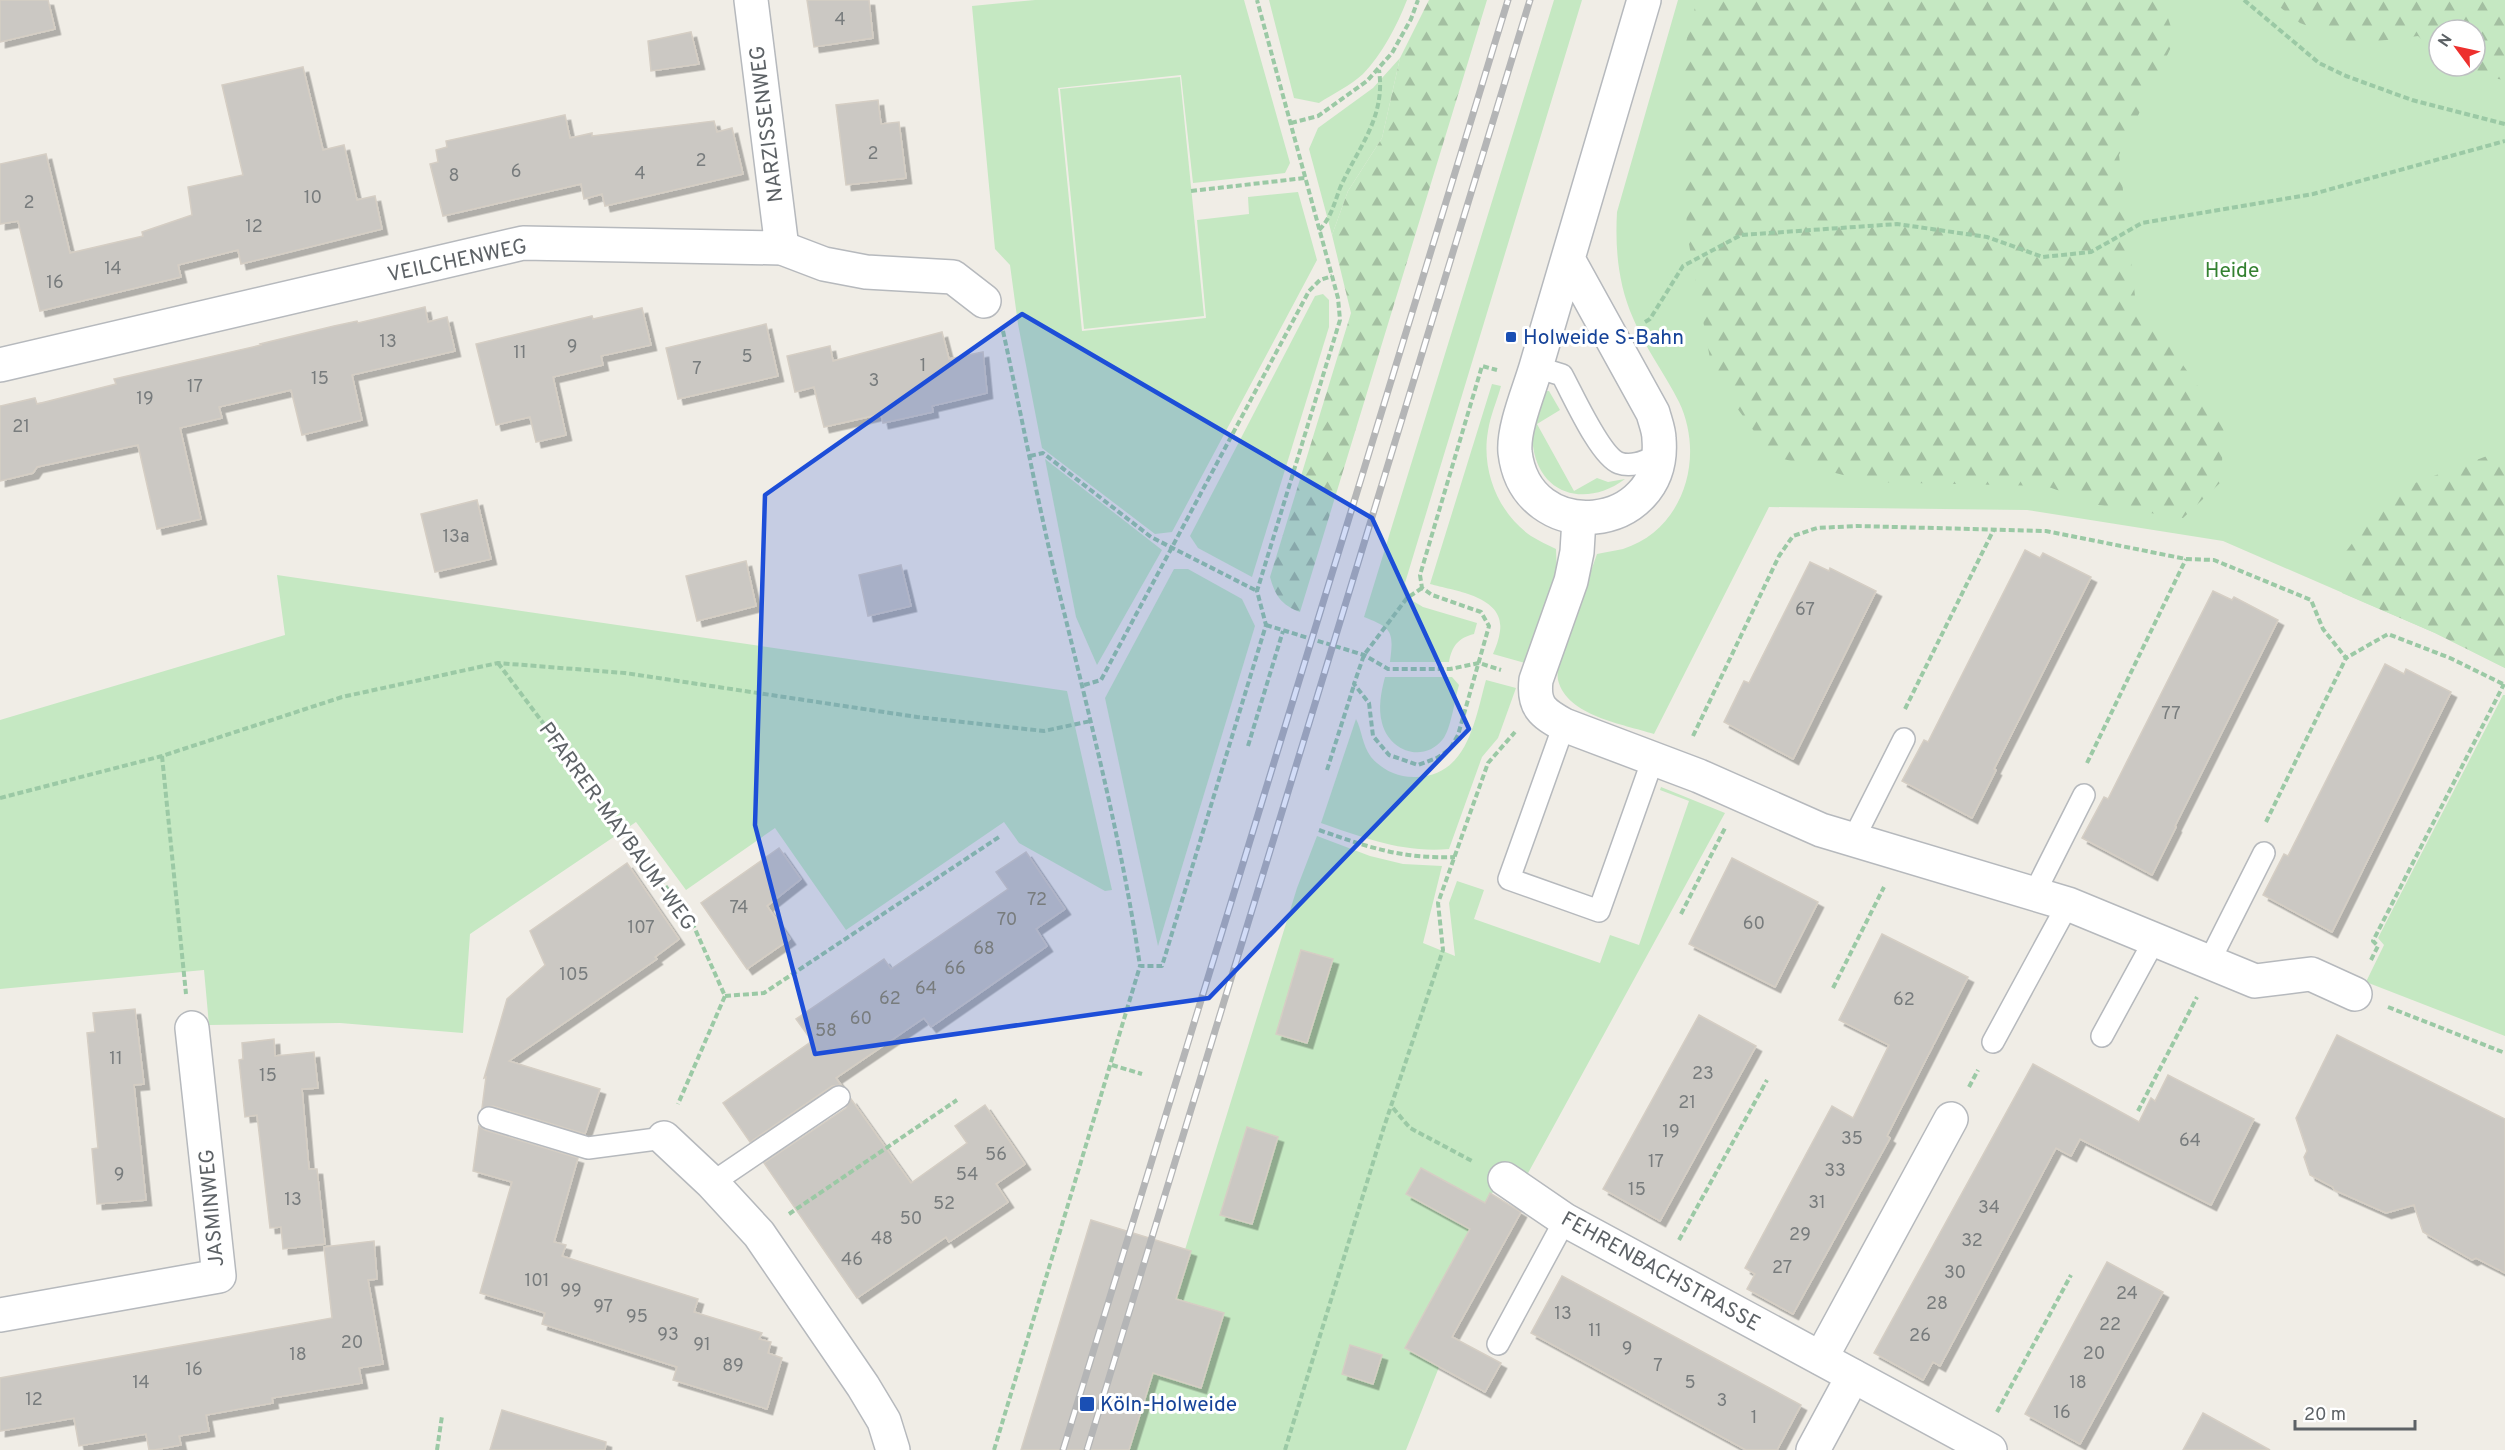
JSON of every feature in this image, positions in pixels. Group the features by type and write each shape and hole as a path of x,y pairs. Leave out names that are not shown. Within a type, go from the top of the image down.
{"street":[{"name":"NARZISSENWEG","path":"751,0 782,248"},
{"path":"1568,259 1653,412 1659,438 1659,455 1655,474 1642,495 1623,510 1599,518 1579,519 1552,510 1533,495 1520,474 1515,450 1519,426 1534,374 1644,0"},
{"name":"VEILCHENWEG","path":"0,365 523,243 782,248 824,264 866,272 953,277 984,301"},
{"path":"1579,519 1571,581 1536,680 1534,694 1551,717 1741,794 1821,830 2068,904 2255,981 2311,974 2355,994"},
{"name":"JASMINWEG","path":"0,1315 219,1276 192,1028"},
{"path":"1821,1358 1951,1119"},
{"path":"664,1138 712,1183 759,1234 863,1386 884,1421 893,1450"},
{"name":"FEHRENBACHSTRASSE","path":"1505,1179 1565,1220 1985,1447"},
{"path":"1813,1450 1853,1376"}],"lane":[{"path":"1534,374 1562,375 1606,455 1620,464 1636,465 1659,455"},
{"path":"1551,717 1509,879 1599,911 1666,763"},
{"path":"1853,840 1904,739"},
{"path":"2034,894 2084,795"},
{"path":"2209,962 2264,853"},
{"path":"1993,1042 2068,904"},
{"path":"2102,1036 2155,939"},
{"path":"712,1183 839,1097"},
{"path":"489,1118 588,1148 664,1138"},
{"path":"1498,1344 1565,1220"}],"path":[{"path":"1140,966 1162,966 1266,625 1257,591 1340,320 1338,298 1257,0"},
{"path":"1290,123 1318,116 1367,81 1392,53 1418,0"},
{"path":"2244,0 2319,63 2337,72 2412,100 2505,124"},
{"path":"1319,230 1328,221 1341,187 1370,133 1382,89 1379,69"},
{"path":"1612,340 1650,319 1683,266 1741,235 1896,224 1987,237 2043,257 2091,252 2142,223 2313,194 2505,141"},
{"path":"1191,191 1305,178"},
{"path":"1084,685 1101,680 1310,291 1320,280 1332,276"},
{"path":"984,301 1002,328 1065,620 1084,685 1129,886 1140,966 994,1450"},
{"path":"1354,684 1369,704 1373,736 1389,755 1418,765 1437,758 1450,749 1458,735 1489,626 1481,612 1432,595 1422,588 1420,575 1482,366 1534,374"},
{"path":"1030,456 1043,453 1151,537 1257,591"},
{"path":"1666,763 1779,556 1793,536 1817,528 1857,526 2046,531 2186,559 2214,560 2311,600 2323,628 2346,658"},
{"path":"1904,739 1902,716 1994,529"},
{"path":"2084,795 2081,774 2186,559"},
{"path":"1327,770 1364,655 1407,598 1422,588"},
{"path":"1266,625 1364,655 1388,669 1450,669 1479,663 1490,666"},
{"path":"1248,746 1283,631"},
{"path":"2264,853 2262,831 2346,658 2388,634 2450,658 2504,684 2373,941 2378,946 2355,994 2505,1053"},
{"path":"0,798 162,756 342,697 498,663 625,673 917,717 1044,731 1091,721"},
{"name":"PFARRER-MAYBAUM-WEG","path":"498,663 691,920 724,996"},
{"path":"1285,1450 1383,1130 1443,950 1438,903 1488,763 1503,744 1551,717"},
{"path":"162,756 182,974 192,1028"},
{"path":"1681,914 1741,794"},
{"path":"1318,830 1372,849 1404,856 1455,857"},
{"path":"664,1138 724,996 764,993 999,837"},
{"path":"1833,988 1900,854"},
{"path":"2139,1111 2196,998 2209,962"},
{"path":"1951,1119 1993,1042"},
{"path":"1112,1065 1142,1074"},
{"path":"1662,1273 1767,1080"},
{"path":"759,1234 957,1100"},
{"path":"1392,1107 1410,1128 1505,1179"},
{"path":"1985,1447 2071,1275"},
{"path":"437,1450 442,1416"}],"highlighted area":[{"path":"1022,314 1372,518 1469,729 1209,998 815,1054 755,825 765,495"}],"green space":[{"path":"1035,0 1244,0 1290,163 1285,173 1193,183 1181,75 1058,88 1082,331 1206,318 1197,220 1249,214 1248,197 1298,192 1317,260 1172,532 1155,534 1042,448 1018,324 1010,265 995,249 972,6"},
{"path":"1269,0 1407,0 1399,20 1370,66 1353,82 1319,103 1294,98"},
{"path":"1429,0 1487,0 1300,612 1280,599 1270,577 1351,313 1332,235 1348,191 1382,138 1400,58"},
{"path":"1554,0 1582,0 1405,583 1413,601 1423,607 1477,623 1474,634 1457,644 1449,662 1390,662 1392,643 1389,632 1380,624 1364,617"},
{"name":"Heide","path":"1678,0 2505,0 2505,668 2435,633 2223,541 2027,510 1769,507 1654,734 1598,717 1572,702 1563,692 1558,680 1559,661 1597,554 1623,549 1644,539 1662,525 1675,508 1684,488 1689,467 1690,445 1687,423 1679,402 1649,350 1628,305 1621,279 1617,212"},
{"path":"1697,0 2162,0 2175,39 2119,155 2135,296 2224,424 2221,482 2183,518 2098,505 2046,486 1869,482 1772,456 1713,375 1687,233 1680,65"},
{"path":"2271,0 2505,0 2505,80 2487,77 2487,18 2427,18 2427,44 2418,36 2355,44 2300,23"},
{"path":"1400,58 1382,138 1348,191 1332,235 1309,149 1318,128 1373,88"},
{"path":"1180,77 1204,316 1084,329 1060,89"},
{"path":"1323,294 1329,300 1329,327 1252,577 1198,548 1190,536 1315,296"},
{"path":"1492,384 1501,386 1490,420 1486,446 1494,490 1509,515 1519,526 1531,536 1556,549 1557,576 1525,663 1493,654 1500,634 1499,619 1495,610 1476,597 1430,584"},
{"path":"1542,391 1549,391 1560,410 1537,424 1574,491 1597,478 1608,482 1625,479 1611,488 1596,493 1581,494 1568,492 1555,486 1545,477 1537,463 1533,446 1535,418"},
{"path":"2495,453 2505,462 2505,668 2435,633 2342,593 2344,554 2391,492"},
{"path":"1045,459 1162,550 1097,665 1076,617"},
{"path":"1174,569 1188,569 1242,599 1255,626 1158,946 1105,698"},
{"path":"277,575 1067,691 1112,890 1105,891 1019,843 1004,822 846,930 775,828 686,890 636,822 470,934 463,1033 340,1023 209,1025 204,970 0,989 0,720 285,635"},
{"path":"1385,677 1452,677 1459,685 1446,734 1435,747 1426,751 1408,751 1399,747 1386,733 1380,712"},
{"path":"1486,680 1516,688 1498,738 1482,757 1449,849 1432,850 1400,846 1368,839 1321,823 1356,719 1368,752 1380,766 1403,776 1416,777 1433,774 1447,767 1466,743 1473,728"},
{"path":"2505,695 2505,1036 2366,982 2384,945 2378,938"},
{"path":"1661,787 1725,813 1527,1175 1507,1166 1426,1315 1451,1337 1406,1450 1123,1450 1297,888 1317,836 1370,856 1403,864 1442,866 1423,943 1455,956 1449,903 1457,881 1484,890 1474,919 1600,963 1610,935 1639,945 1689,801 1660,790"}],"building":[{"path":"0,0 48,0 55,29 0,42"},
{"path":"807,0 869,0 873,38 814,47"},
{"path":"691,32 699,64 651,71 648,41"},
{"path":"303,67 323,150 344,145 357,200 375,196 382,229 241,264 238,250 178,265 181,277 40,311 18,221 0,224 0,164 46,154 70,253 143,236 142,232 192,215 188,187 243,175 222,85"},
{"path":"878,100 881,124 899,122 906,178 846,185 836,105"},
{"path":"565,115 570,138 592,133 592,136 714,121 717,132 732,128 743,174 605,206 602,194 584,199 581,184 443,216 430,164 438,162 436,150 447,147 446,141"},
{"path":"425,307 428,322 447,317 455,351 352,375 362,420 302,435 291,390 219,407 222,418 180,428 201,519 157,529 138,445 37,467 33,473 0,481 0,406 35,398 37,404 116,384 114,379 334,326 357,321 358,323"},
{"path":"642,308 651,345 601,356 603,365 553,377 566,435 536,442 530,417 496,425 476,344 592,316 593,319"},
{"path":"766,324 778,376 678,399 666,348"},
{"path":"942,332 949,359 983,352 987,393 932,406 933,412 883,423 881,414 824,427 814,387 795,392 787,356 830,346 833,361"},
{"path":"477,500 491,559 435,572 421,514"},
{"path":"2025,550 2040,558 2043,553 2091,577 1994,769 1996,770 1972,818 1902,781 1924,740 1928,742"},
{"path":"746,561 756,606 697,621 686,576"},
{"path":"1810,562 1829,571 1830,568 1876,591 1793,759 1724,722 1744,681 1749,683"},
{"path":"901,565 911,606 868,616 859,575"},
{"path":"2213,591 2232,600 2234,597 2278,620 2152,875 2082,838 2104,797 2108,799"},
{"path":"2385,664 2404,674 2406,669 2451,692 2332,932 2263,895 2284,854 2288,856"},
{"path":"779,848 801,879 767,906 790,939 747,969 701,903"},
{"path":"1026,852 1065,909 1036,929 1047,946 931,1027 924,1018 836,1078 841,1085 832,1086 750,1142 723,1103 812,1041 796,1019 884,959 891,969 1008,889 996,872"},
{"path":"1732,858 1818,902 1775,987 1689,944"},
{"path":"627,863 679,939 655,957 657,959 509,1061 600,1089 585,1134 493,1106 482,1108 486,1077 484,1078 507,999 545,965 530,931"},
{"path":"1882,934 1968,977 1887,1136 1890,1138 1793,1314 1747,1289 1755,1274 1745,1268 1832,1106 1853,1118 1889,1045 1839,1020"},
{"path":"1301,950 1333,959 1307,1043 1276,1034"},
{"path":"135,1009 144,1084 134,1085 146,1200 97,1204 92,1149 98,1148 87,1033 95,1032 93,1013"},
{"path":"1699,1015 1756,1046 1660,1221 1603,1189"},
{"path":"2337,1035 2505,1119 2505,1273 2476,1258 2472,1260 2423,1232 2414,1205 2386,1213 2334,1190 2333,1187 2310,1175 2304,1157 2307,1151 2296,1118"},
{"path":"274,1039 275,1056 314,1052 318,1088 302,1089 309,1169 317,1169 325,1244 283,1249 281,1227 270,1228 257,1115 245,1117 239,1060 243,1059 242,1043"},
{"path":"2033,1064 2139,1122 2151,1098 2155,1101 2168,1075 2254,1119 2211,1205 2080,1139 2071,1156 2056,1148 1940,1366 1933,1362 1923,1380 1874,1353"},
{"path":"851,1099 911,1183 967,1143 955,1126 985,1105 1025,1164 996,1184 1008,1202 949,1242 946,1237 857,1298 764,1163 846,1108"},
{"path":"479,1126 485,1130 578,1158 554,1242 566,1245 562,1256 698,1299 694,1312 762,1333 759,1339 771,1342 768,1353 782,1358 767,1409 673,1380 677,1367 542,1324 545,1313 480,1293 512,1182 473,1171"},
{"path":"1247,1127 1278,1137 1252,1224 1220,1215"},
{"path":"1421,1168 1485,1203 1490,1193 1521,1212 1452,1337 1501,1363 1485,1392 1405,1348 1470,1229 1406,1194"},
{"path":"1091,1220 1191,1251 1176,1299 1224,1313 1201,1388 1153,1373 1129,1450 1021,1450"},
{"path":"374,1241 377,1279 368,1280 383,1364 359,1368 362,1383 272,1398 273,1403 206,1415 209,1431 179,1436 181,1445 154,1450 149,1450 146,1434 79,1446 74,1418 0,1431 0,1378 332,1318 324,1247"},
{"path":"2107,1262 2163,1292 2080,1444 2025,1414"},
{"path":"1562,1276 1801,1405 1777,1450 1746,1450 1531,1333"},
{"path":"1350,1345 1382,1355 1373,1384 1342,1374"},
{"path":"502,1410 606,1442 605,1450 490,1450"},
{"path":"2203,1413 2270,1450 2183,1450"}],"railway":[{"path":"1063,1450 1508,0"},
{"path":"1087,1450 1530,0"}],"place":[{"name":"Holweide S-Bahn","path":"1511,337"},
{"name":"Köln-Holweide","path":"1087,1404"}]}
